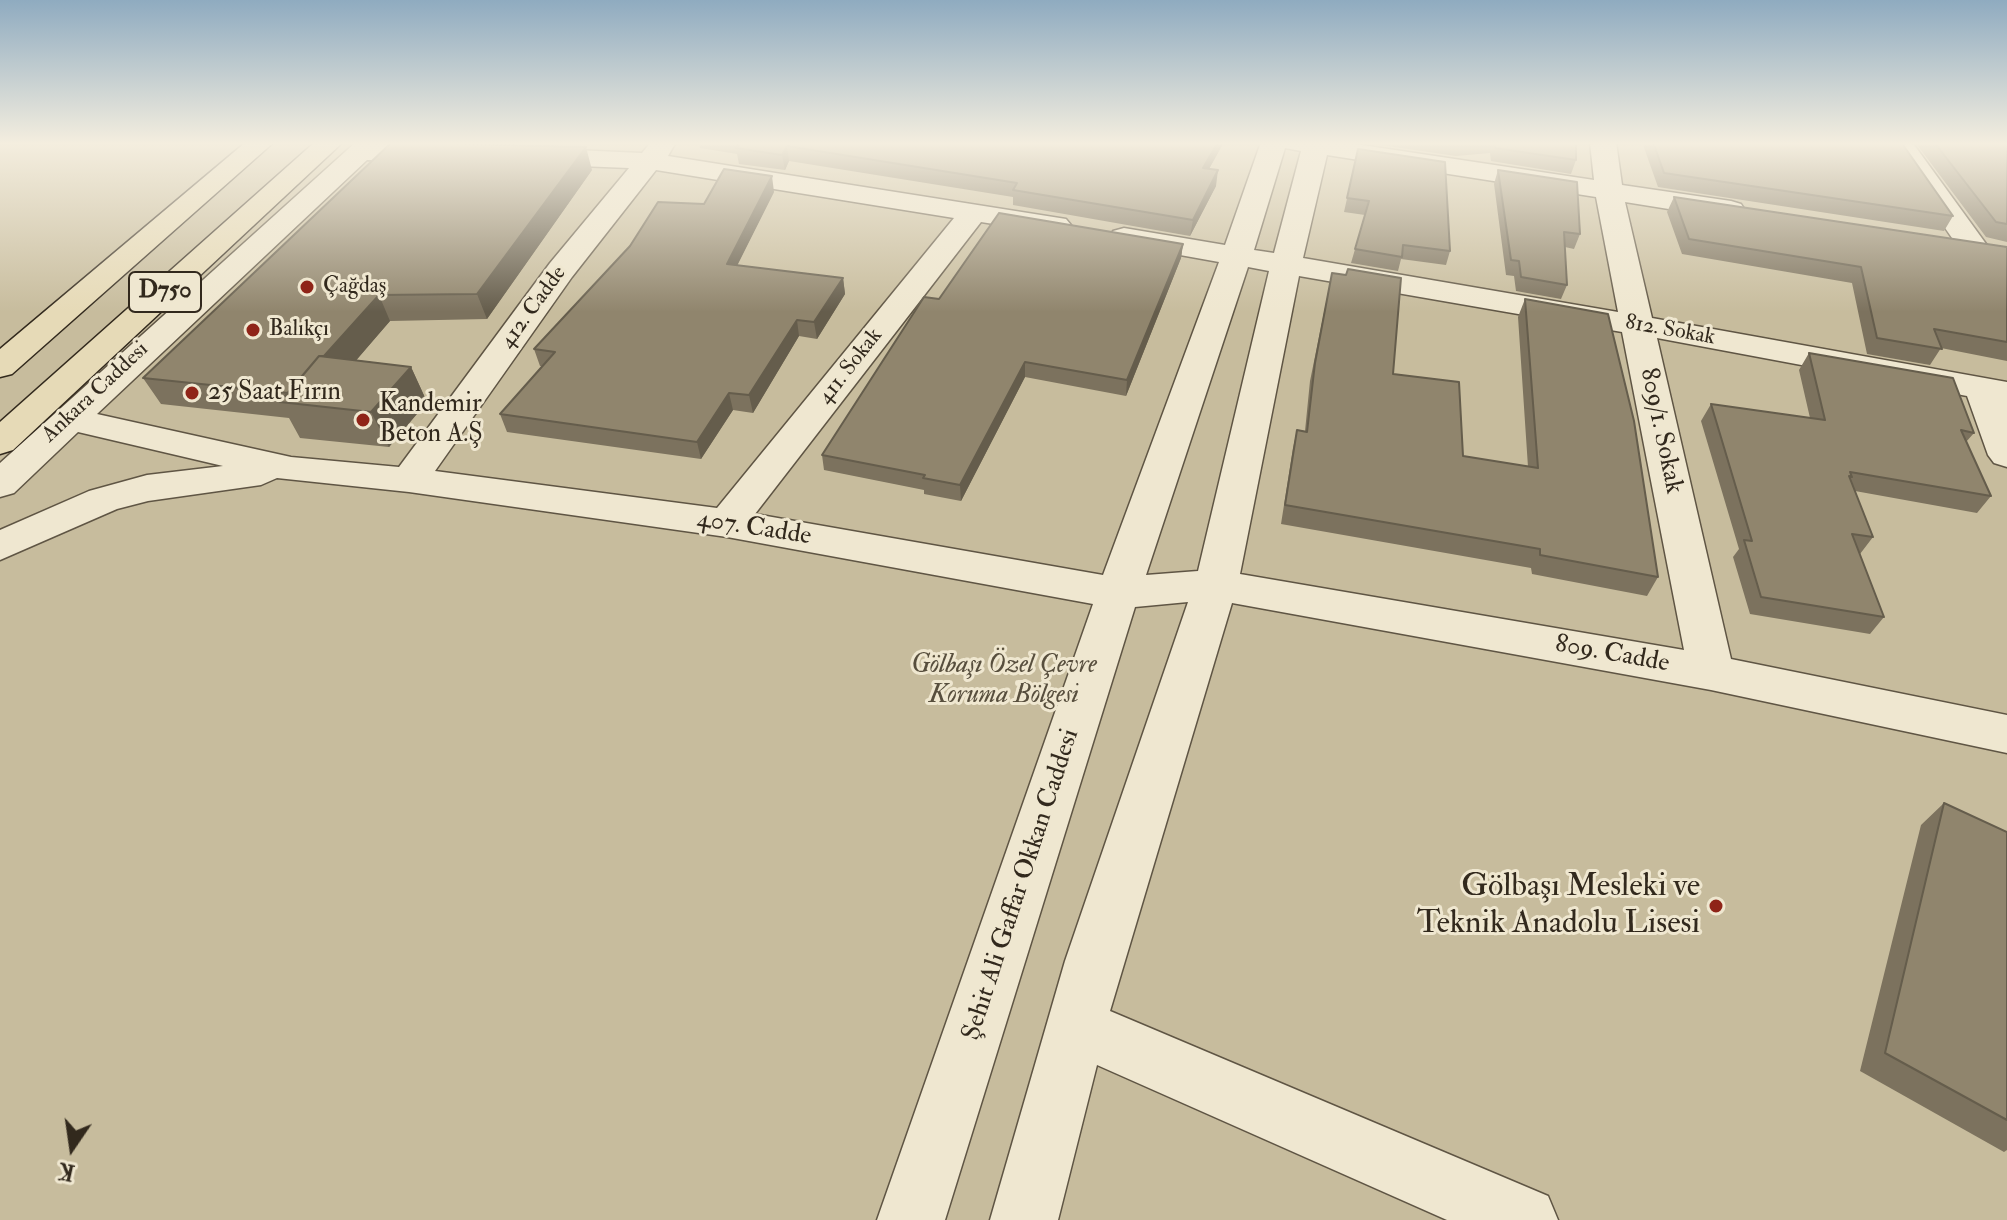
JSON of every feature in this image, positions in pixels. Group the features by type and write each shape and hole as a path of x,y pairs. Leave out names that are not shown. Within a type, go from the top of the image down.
{"highway":[{"name":"D750","path":"0,367 195,199"},
{"name":"D750","path":"0,442 289,199"}],"street":[{"name":"Ankara Caddesi","path":"0,484 297,199"},
{"name":"412. Cadde","path":"409,480 561,270 618,199"},
{"name":"812. Sokak","path":"911,199 1994,390"},
{"name":"Şehit Ali Gaffar Okkan Caddesi","path":"911,1220 1118,593 1237,256 1269,199"},
{"path":"1024,1220 1094,961 1216,585 1286,265 1294,199"},
{"name":"809/1. Sokak","path":"1611,199 1711,672"},
{"path":"1655,199 1761,215"},
{"path":"1943,243 1985,250 1944,199"},
{"name":"411. Sokak","path":"727,523 975,211"},
{"path":"1994,390 2007,455"},
{"path":"68,419 291,469"},
{"path":"0,546 62,516 132,492 291,469"},
{"name":"407. Cadde","path":"291,469 409,480 727,523 1118,593 1216,585"},
{"name":"809. Cadde","path":"1216,585 1711,672 2007,734"},
{"path":"1076,1026 1524,1220"}],"green space":[{"name":"Gölbaşı Özel Çevre Koruma Bölgesi","path":"0,199 2007,199 2007,1220 0,1220"}],"building":[{"path":"332,199 547,199 477,294 379,295 324,356 319,356 288,393 143,378"},
{"path":"707,199 760,199 727,264 843,278 814,322 797,320 749,395 729,393 697,442 500,414 555,352 534,349 630,246 658,202 704,204"},
{"path":"1067,199 1204,199 1193,220"},
{"path":"1354,199 1447,199 1450,251 1403,245 1402,257 1355,249 1369,201"},
{"path":"1502,199 1578,199 1580,234 1564,232 1567,285 1521,277 1519,261 1511,260"},
{"path":"1675,199 2007,247 2007,342 1934,329 1942,349 1877,338 1861,267 1689,239"},
{"path":"1838,199 1941,199 1953,216"},
{"path":"1978,199 2007,199 2007,224 1996,222"},
{"path":"999,213 1183,244 1127,380 1025,362 960,485 822,455 924,297 939,299"},
{"path":"1348,269 1401,278 1393,374 1459,382 1463,456 1538,468 1525,299 1608,314 1634,421 1658,577 1540,555 1540,549 1285,505 1297,430 1307,432 1315,363 1332,273 1346,275"},
{"path":"1809,353 1953,378 1974,433 1961,430 1991,496 1850,472 1873,537 1852,534 1884,617 1761,597 1744,540 1752,541 1711,404 1825,420"},
{"path":"319,356 411,367 371,412 280,402"},
{"path":"1944,803 2007,832 2007,1120 1885,1053"}],"place":[{"name":"Çağdaş","path":"307,287"},
{"name":"Balıkçı","path":"253,330"},
{"name":"25 Saat Fırın","path":"192,393"},
{"name":"Kandemir Beton A.Ş","path":"363,420"},
{"name":"Gölbaşı Mesleki ve Teknik Anadolu Lisesi","path":"1716,906"}]}
